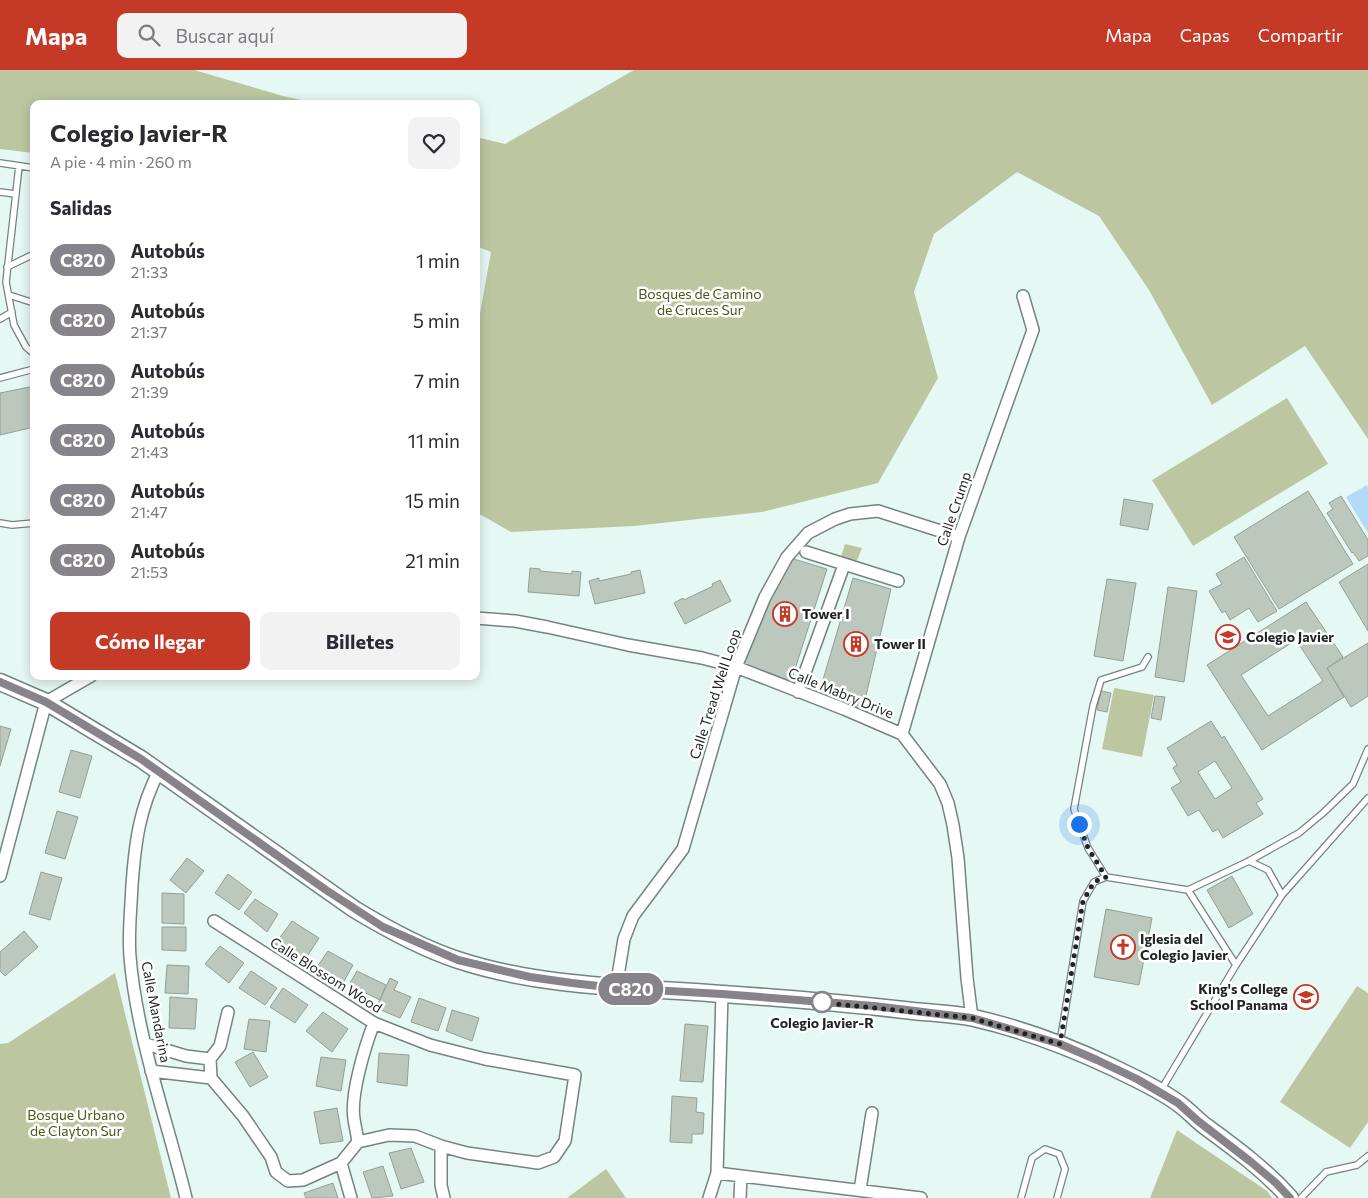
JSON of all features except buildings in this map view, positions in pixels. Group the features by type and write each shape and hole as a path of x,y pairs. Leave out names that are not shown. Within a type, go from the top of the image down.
{"street":[{"name":"Calle Crump","path":"902,734 959,537 1033,330 1023,296"},
{"name":"Calle Tread Well Loop","path":"616,988 624,939 632,916 683,849 736,667 765,597 786,558 808,533 835,519 850,514 878,511 959,537"},
{"path":"806,552 898,581"},
{"path":"798,692 844,565"},
{"name":"Calle Mabry Drive","path":"480,618 514,621 547,627 736,667 902,734 940,784 954,824 972,1018"},
{"path":"0,876 46,702 85,680"},
{"path":"0,682 46,702 141,759 333,895 383,927 458,960 530,977 616,988 874,1006 972,1018 1060,1044 1129,1075 1160,1092 1178,1103 1198,1121 1239,1151 1276,1183 1290,1198"},
{"name":"Calle Mandarina","path":"159,772 144,804 136,839 130,916 130,956 135,998 152,1071 186,1198"},
{"name":"Calle Blossom Wood","path":"214,921 374,1024 430,1045 485,1059 575,1075 565,1141 554,1157 538,1163 467,1153 441,1146"},
{"path":"709,1198 717,1172 722,994"},
{"path":"228,1012 220,1046 210,1059 211,1078 243,1116 271,1157 276,1172 288,1180 303,1180 341,1163 358,1142 389,1135 414,1136 441,1146 441,1185 444,1198"},
{"path":"358,1142 353,1117 354,1101 366,1045 374,1024"},
{"path":"146,1044 186,1056 210,1059"},
{"path":"152,1071 211,1078"},
{"path":"860,1190 872,1113"},
{"path":"341,1163 351,1198"},
{"path":"717,1172 921,1198"},
{"path":"740,1198 741,1176"}],"lane":[{"path":"0,163 30,168"},
{"path":"18,166 6,282 14,325 30,350"},
{"path":"0,192 14,194"},
{"path":"7,267 30,256"},
{"path":"9,294 30,302"},
{"path":"0,319 12,312"},
{"path":"0,378 30,370"},
{"path":"0,523 30,523"},
{"path":"1106,877 1088,848 1074,809 1093,706 1101,680 1142,667 1148,657"},
{"path":"1060,1044 1083,901 1094,882 1106,877 1188,890 1250,861 1299,833 1323,813 1353,784 1368,749"},
{"path":"1160,1092 1236,965 1282,894 1368,798"},
{"path":"1250,861 1268,870 1282,894"},
{"path":"1188,890 1236,965"},
{"path":"1021,1198 1032,1158 1045,1149 1059,1154 1065,1169 1057,1198"},
{"path":"1301,1198 1326,1172 1357,1165 1368,1156"}],"green space":[{"path":"0,70 194,70 301,100 30,100 30,153 0,149"},
{"name":"Bosques de Camino de Cruces Sur","path":"634,70 1368,70 1368,439 1305,346 1212,405 1149,290 1099,216 1017,172 934,234 914,292 938,378 878,483 762,512 634,526 511,532 480,514 480,314 491,252 480,248 480,138 505,144"},
{"path":"1287,398 1328,464 1193,546 1152,480"},
{"path":"845,544 862,548 854,568 839,563"},
{"path":"1114,688 1154,695 1142,757 1102,749"},
{"name":"Bosque Urbano de Clayton Sur","path":"115,973 171,1198 0,1198 0,1044 8,1043"},
{"path":"1357,986 1368,993 1368,1122 1350,1148 1280,1102"},
{"path":"1177,1130 1267,1191 1272,1198 1150,1198"},
{"path":"606,1169 626,1198 567,1198"}],"water":[{"path":"1367,485 1368,487 1368,533 1346,497"}],"bus line":[{"name":"C820","path":"0,682 46,702 141,759 354,909 383,927 428,948 458,960 490,968 530,977 572,983 616,988 874,1006 972,1018 1060,1044 1137,1079 1178,1103 1198,1121 1239,1151 1276,1183 1290,1198"}],"place":[{"name":"Tower I","path":"785,614"},
{"name":"Colegio Javier","path":"1228,637"},
{"name":"Tower II","path":"856,644"},
{"name":"Iglesia del Colegio Javier","path":"1123,947"},
{"name":"King's College School Panama","path":"1306,997"},
{"name":"Colegio Javier-R","path":"822,1002"}],"route":[{"path":"822,1002 817,1002 874,1006 972,1018 1060,1044 1083,901 1094,882 1106,877 1088,848 1079,824"}]}
